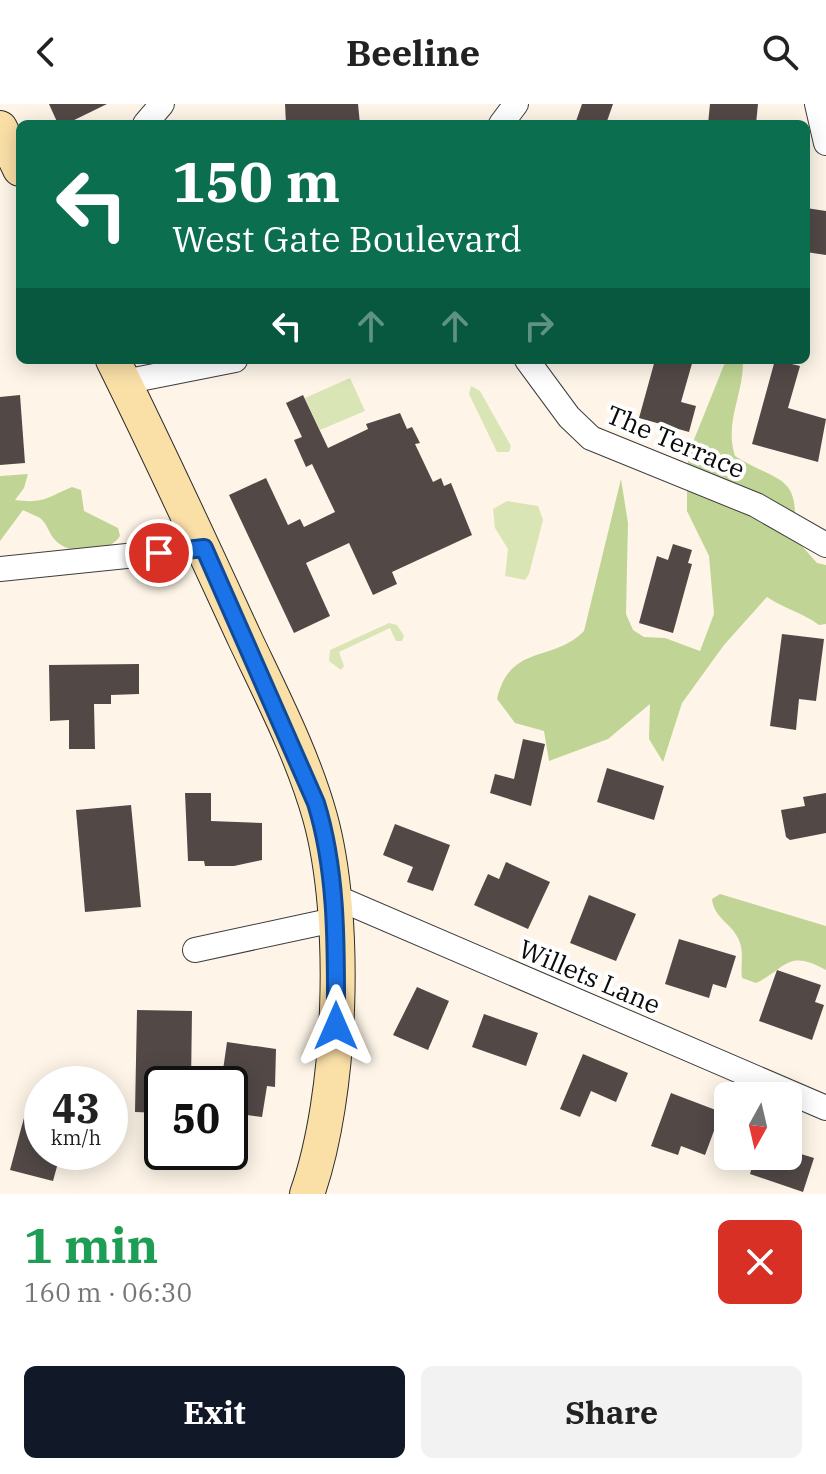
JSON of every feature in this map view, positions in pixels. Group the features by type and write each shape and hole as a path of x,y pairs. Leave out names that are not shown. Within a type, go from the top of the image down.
{"main road":[{"path":"119,371 204,548 316,803 325,840 333,908 335,1056 321,1143 307,1194"}],"street":[{"path":"148,120 162,104"},
{"path":"817,104 826,143"},
{"path":"119,371 193,364"},
{"name":"The Terrace","path":"530,364 569,417 591,438 756,505 826,545"},
{"path":"0,569 204,548"},
{"path":"195,950 333,908"},
{"name":"Willets Lane","path":"333,908 826,1108"}],"green space":[{"path":"724,364 743,364 732,431 735,456 776,477 790,491 794,501 794,537 817,563 826,565 826,624 819,625 767,597 724,645 682,703 663,762 649,739 650,704 608,739 549,761 544,731 515,723 497,699 503,681 522,661 572,641 584,631 621,479 628,523 626,614 633,630 644,637 665,638 700,651 714,614 709,556 687,511 687,467 691,447"},
{"path":"350,378 365,411 320,430 305,398"},
{"path":"471,386 480,391 511,446 509,452 497,452 469,394"},
{"path":"28,474 24,488 15,500 39,500 72,487 81,490 84,511 118,528 120,536 115,542 98,549 70,549 55,540 40,518 23,510 0,541 0,476"},
{"path":"507,501 538,506 543,520 525,580 505,576 508,549 495,528 493,509"},
{"path":"389,623 397,625 404,636 402,641 396,641 390,628 339,652 344,666 341,670 329,661 330,650"},
{"path":"720,894 826,926 826,970 795,961 756,983 742,978 740,943 713,905 712,899"}],"building":[{"path":"49,104 107,104 74,120 56,120"},
{"path":"285,104 358,104 360,120 286,120"},
{"path":"582,104 613,104 607,120 576,120"},
{"path":"710,104 758,104 756,120 708,120"},
{"path":"810,209 826,211 826,255 810,253"},
{"path":"654,364 692,364 681,402 696,406 689,432 639,418"},
{"path":"774,364 800,366 788,408 826,419 818,462 752,444"},
{"path":"20,395 25,463 0,465 0,397"},
{"path":"303,395 328,448 368,429 366,424 400,413 407,429 412,427 420,443 415,444 433,482 441,478 444,486 451,483 472,535 392,572 397,584 373,595 349,543 306,563 330,616 294,633 229,495 266,478 288,525 300,519 304,527 335,512 312,464 306,467 294,440 302,437 286,403"},
{"path":"673,544 692,550 688,563 692,564 673,633 639,623 657,556 668,560"},
{"path":"782,634 824,639 816,701 799,699 796,730 770,726"},
{"path":"139,664 139,694 111,695 111,704 94,704 95,749 69,749 69,720 50,721 49,665"},
{"path":"523,739 545,744 531,806 490,793 495,774 514,779"},
{"path":"607,768 664,786 654,820 597,802"},
{"path":"185,793 211,793 211,821 262,823 262,860 234,866 205,866 204,861 188,861"},
{"path":"826,793 826,833 790,840 786,837 781,810 805,806 803,797"},
{"path":"131,805 141,907 85,912 76,810"},
{"path":"395,824 450,845 433,891 407,882 413,867 383,855"},
{"path":"506,862 550,882 528,929 474,905 488,874 499,879"},
{"path":"589,895 636,914 616,961 570,943"},
{"path":"679,939 736,956 726,988 713,984 709,998 665,984"},
{"path":"777,970 821,985 815,1002 824,1005 812,1040 759,1021"},
{"path":"417,987 449,1001 428,1050 393,1035"},
{"path":"137,1010 192,1011 191,1066 144,1066 144,1112 135,1112"},
{"path":"484,1014 538,1033 526,1066 472,1047"},
{"path":"227,1042 276,1049 275,1087 267,1086 262,1117 248,1115 248,1066 224,1066"},
{"path":"583,1054 628,1073 616,1102 591,1091 580,1117 560,1109"},
{"path":"671,1093 714,1109 714,1131 705,1155 681,1146 678,1155 651,1146"},
{"path":"24,1118 24,1170 56,1170 53,1181 10,1170"},
{"path":"802,1154 814,1158 803,1192 750,1174 751,1170 802,1170"}],"route":[{"path":"159,553 204,548 316,803 333,896 336,1026"}]}
